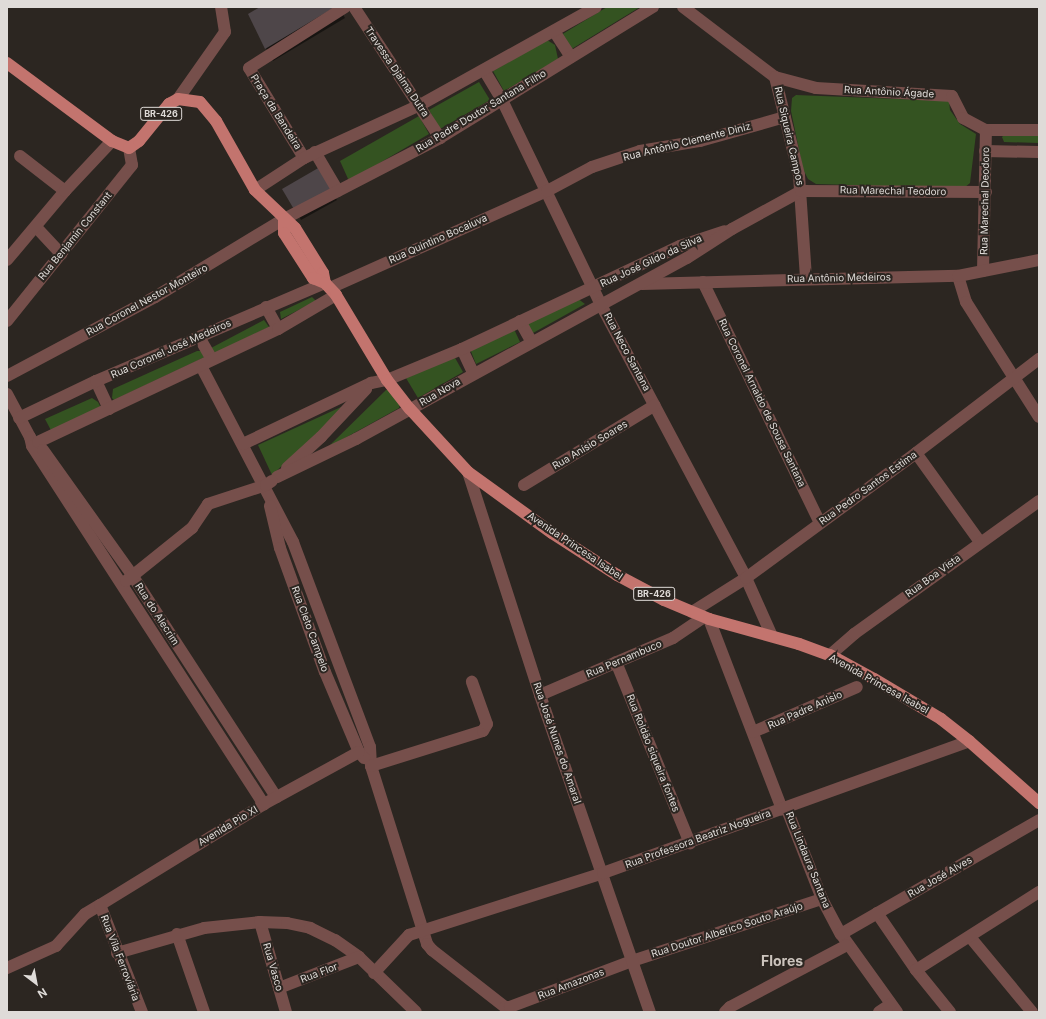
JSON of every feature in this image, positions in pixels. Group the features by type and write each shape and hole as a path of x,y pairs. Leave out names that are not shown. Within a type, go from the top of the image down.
{"main road":[{"path":"7,63 112,141 130,148"},
{"name":"BR-426","path":"130,148 139,141 169,104 178,99"},
{"name":"Avenida Princesa Isabel","path":"178,99 200,102 216,121 255,190 295,228 323,272 330,289 387,380 410,409 468,472 552,533 617,575 707,618 771,634 830,656 940,719 969,740 1039,803"}],"street":[{"path":"178,99 225,32 221,7"},
{"name":"Praça da Bandeira","path":"304,158 249,70 250,66 345,7"},
{"name":"Travessa Djalma Dutra","path":"354,7 420,105 440,138"},
{"path":"255,190 315,152 420,105 596,7"},
{"name":"Rua Padre Doutor Santana Filho","path":"284,219 440,138 654,7"},
{"name":"Rua Siqueira Campos","path":"684,7 775,77 801,191 806,279"},
{"path":"554,31 571,57"},
{"name":"Rua Neco Santana","path":"484,70 502,100 547,190 600,303 746,578 771,634"},
{"name":"Rua Antônio Ágade","path":"775,77 816,88 952,96 962,118 986,130"},
{"name":"Rua Antônio Clemente Diniz","path":"547,190 592,167 640,151 700,141 785,117"},
{"path":"986,130 1039,130"},
{"name":"Rua Marechal Deodoro","path":"983,271 986,192 986,130"},
{"path":"7,260 65,191 112,141"},
{"name":"Rua Benjamin Constant","path":"7,321 132,165 130,148"},
{"path":"985,151 1039,152"},
{"path":"315,152 338,191"},
{"path":"20,156 65,191"},
{"name":"Rua Quintino Bocaiuva","path":"330,289 547,190"},
{"name":"Rua Marechal Teodoro","path":"801,191 986,192"},
{"name":"Rua José Gildo da Silva","path":"600,303 687,258 732,229 801,191"},
{"name":"Rua Coronel Nestor Monteiro","path":"7,376 154,298 284,219"},
{"path":"36,227 61,254"},
{"name":"Rua José Gildo da Silva","path":"593,288 680,246 705,236 732,229"},
{"path":"680,246 687,258"},
{"path":"654,259 661,272"},
{"name":"Rua Antônio Medeiros","path":"638,284 958,276 1039,260"},
{"path":"958,276 966,302 1039,417"},
{"name":"Rua Coronel Arnaldo de Sousa Santana","path":"703,282 820,523"},
{"path":"243,444 371,384 387,380 462,349 593,288"},
{"path":"34,440 109,409 201,366 211,358 278,329 330,289"},
{"name":"Rua Coronel José Medeiros","path":"19,418 96,381 266,307 330,289"},
{"name":"Rua Nova","path":"277,477 410,409 600,303"},
{"path":"266,307 278,329"},
{"path":"520,321 531,341"},
{"path":"199,337 211,358"},
{"path":"462,349 473,373"},
{"name":"Rua Pedro Santos Estima","path":"692,612 746,578 916,453 1039,359"},
{"name":"Rua Cleto Campelo","path":"201,366 266,485 293,542 346,676 370,747 371,766 427,944 432,950 505,1007 510,1007"},
{"path":"96,381 109,409"},
{"name":"Rua Nova","path":"120,586 192,528 208,504 266,485 277,477 321,437 371,384"},
{"name":"Rua do Alecrim","path":"7,394 19,418 34,440 132,575 276,797"},
{"name":"Rua Anísio Soares","path":"524,485 655,405"},
{"name":"Rua do Alecrim","path":"34,440 32,446 120,586 264,804"},
{"path":"916,453 980,542"},
{"name":"Rua José Nunes do Amaral","path":"468,472 540,695 650,1012"},
{"name":"Rua Cleto Campelo","path":"266,485 280,548 325,672 359,752 371,766"},
{"name":"Rua Boa Vista","path":"830,656 854,634 1039,501"},
{"name":"Rua Pernambuco","path":"540,695 673,638 707,618"},
{"name":"Rua Lindaura Santana","path":"707,618 822,899 847,945 894,1008"},
{"name":"Rua Roldão siqueira fontes","path":"616,662 690,843"},
{"path":"371,766 483,731 487,724 472,682"},
{"name":"Rua Padre Anisio","path":"753,732 857,687"},
{"path":"202,711 214,701"},
{"name":"Rua Professora Beatriz Nogueira","path":"374,973 403,939 690,843 969,740"},
{"name":"Avenida Pio XI","path":"7,968 56,946 85,914 264,804 359,752"},
{"name":"Rua José Alves","path":"841,934 1039,820"},
{"path":"916,970 1039,892"},
{"name":"Rua Doutor Alberico Souto Araújo","path":"632,961 822,899"},
{"name":"Rua Vila Ferroviária","path":"100,905 117,953 142,1012"},
{"path":"877,914 916,970 950,1012"},
{"path":"117,953 177,934 260,922 310,928 336,940 359,957 416,1012"},
{"name":"Rua Vasco","path":"260,922 286,1012"},
{"path":"177,934 204,1012"},
{"path":"970,936 1032,1012"},
{"path":"725,1012 730,1007 847,945"},
{"name":"Rua Flor","path":"279,988 359,957"},
{"name":"Rua Amazonas","path":"510,1007 632,961"},
{"path":"879,1012 894,1008"}],"green space":[{"path":"607,7 640,7 570,50 561,35"},
{"path":"547,40 555,45 558,59 504,91 493,71"},
{"path":"479,82 490,100 440,129 429,110"},
{"path":"796,95 949,101 950,110 960,124 976,134 970,183 964,188 816,184 808,179 803,169 791,111 792,98"},
{"path":"419,116 429,134 349,181 340,161"},
{"path":"1004,135 1039,136 1039,143 1004,142 1002,137"},
{"path":"312,297 316,301 281,319 280,312"},
{"path":"577,298 585,304 533,333 526,322"},
{"path":"264,320 269,327 215,353 211,348"},
{"path":"514,329 520,342 476,364 470,349"},
{"path":"197,351 201,351 205,357 114,400 112,398 113,389"},
{"path":"454,356 463,372 418,398 406,378"},
{"path":"386,390 390,390 400,404 399,408 327,448"},
{"path":"92,398 98,402 101,408 55,438 45,419"},
{"path":"341,407 346,407 272,475 258,445"}],"building":[{"path":"260,7 335,7 265,49 248,14"},
{"path":"320,167 332,190 295,211 282,189"}],"district":[{"name":"Flores","path":"782,961"}]}
